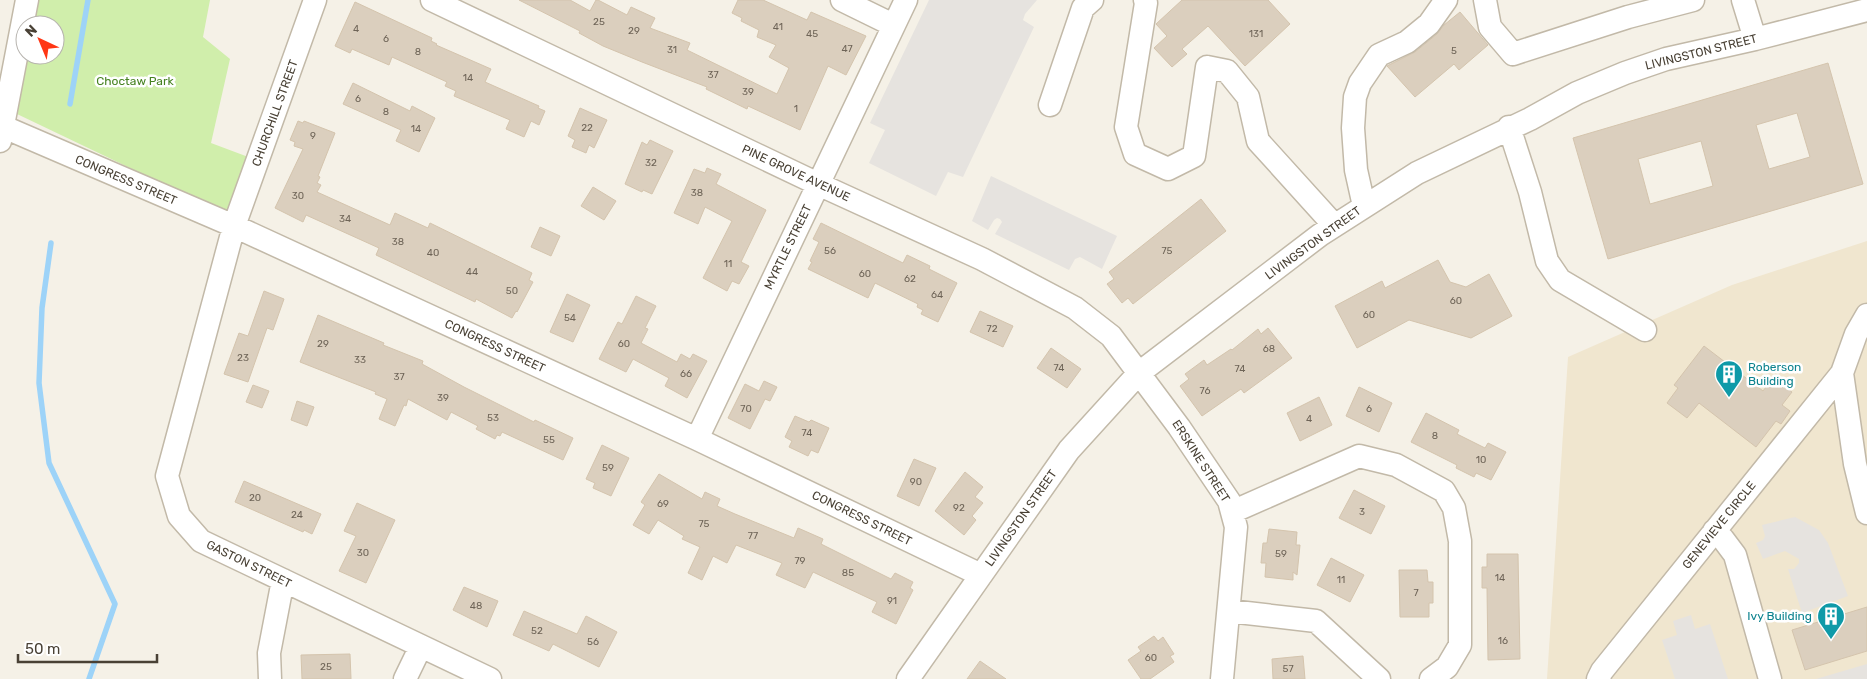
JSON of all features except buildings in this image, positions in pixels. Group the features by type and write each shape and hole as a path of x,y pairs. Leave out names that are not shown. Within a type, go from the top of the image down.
{"street":[{"path":"2,135 27,0"},
{"name":"CHURCHILL STREET","path":"234,226 316,0"},
{"name":"PINE GROVE AVENUE","path":"432,0 818,184 982,259 1075,308 1111,336 1139,373"},
{"path":"842,0 893,25"},
{"name":"MYRTLE STREET","path":"697,439 906,0"},
{"path":"1050,105 1083,8 1092,0"},
{"path":"1145,0 1126,127 1135,154 1168,169 1194,156 1207,67 1227,72 1248,97 1258,142 1334,225"},
{"path":"1364,206 1356,170 1353,128 1355,97 1360,83 1379,56 1407,42 1429,24 1446,0"},
{"path":"1485,0 1490,27 1513,54 1628,17 1693,0"},
{"path":"1742,0 1755,39"},
{"name":"LIVINGSTON STREET","path":"908,679 1069,450 1139,373 1334,225 1416,173 1530,118 1576,93 1625,72 1666,58 1755,39 1863,12"},
{"path":"1509,128 1530,192 1547,261 1560,280 1645,330"},
{"name":"CONGRESS STREET","path":"2,135 234,226 697,439 981,575"},
{"name":"GASTON STREET","path":"234,226 167,476 179,516 201,541 490,679"},
{"path":"1867,315 1861,341 1842,373 1855,464 1867,513"},
{"name":"ERSKINE STREET","path":"1139,373 1229,501 1236,526 1222,679"},
{"name":"GENEVIEVE CIRCLE","path":"1598,679 1602,670 1842,373"},
{"path":"1232,512 1360,456 1396,465 1444,491 1454,508 1460,541 1460,645 1447,667 1431,679"},
{"path":"1714,531 1723,539 1734,556 1770,679"},
{"path":"270,679 270,653 283,580"},
{"path":"1228,611 1316,621 1379,679"},
{"path":"405,679 421,646"}],"shaded area":[{"path":"929,0 1037,0 1025,14 1023,20 1034,27 963,177 948,172 936,196 869,163 885,130 870,123"},
{"path":"991,176 1117,236 1102,269 1080,257 1075,259 1069,270 995,234 1002,222 1000,219 994,220 988,230 972,221"},
{"path":"1867,241 1867,679 1547,679 1568,357 1732,285"},
{"path":"1795,517 1819,530 1828,543 1848,596 1802,613 1788,569 1794,569 1799,563 1799,559 1785,551 1763,559 1756,543 1763,540 1765,536 1762,525"},
{"path":"1691,615 1695,629 1710,624 1728,679 1675,679 1662,640 1677,635 1673,621"},
{"path":"1867,664 1867,679 1816,679"}],"green space":[{"name":"Choctaw Park","path":"36,0 210,0 203,37 230,59 211,143 251,158 232,209 220,211 17,114 25,65 65,65 65,15 34,15"}],"waterway":[{"path":"70,104 88,0"},
{"path":"51,243 42,308 39,383 49,463 115,604 89,679"}],"place":[{"name":"Roberson Building","path":"1729,398"},
{"name":"Ivy Building","path":"1831,640"}]}
